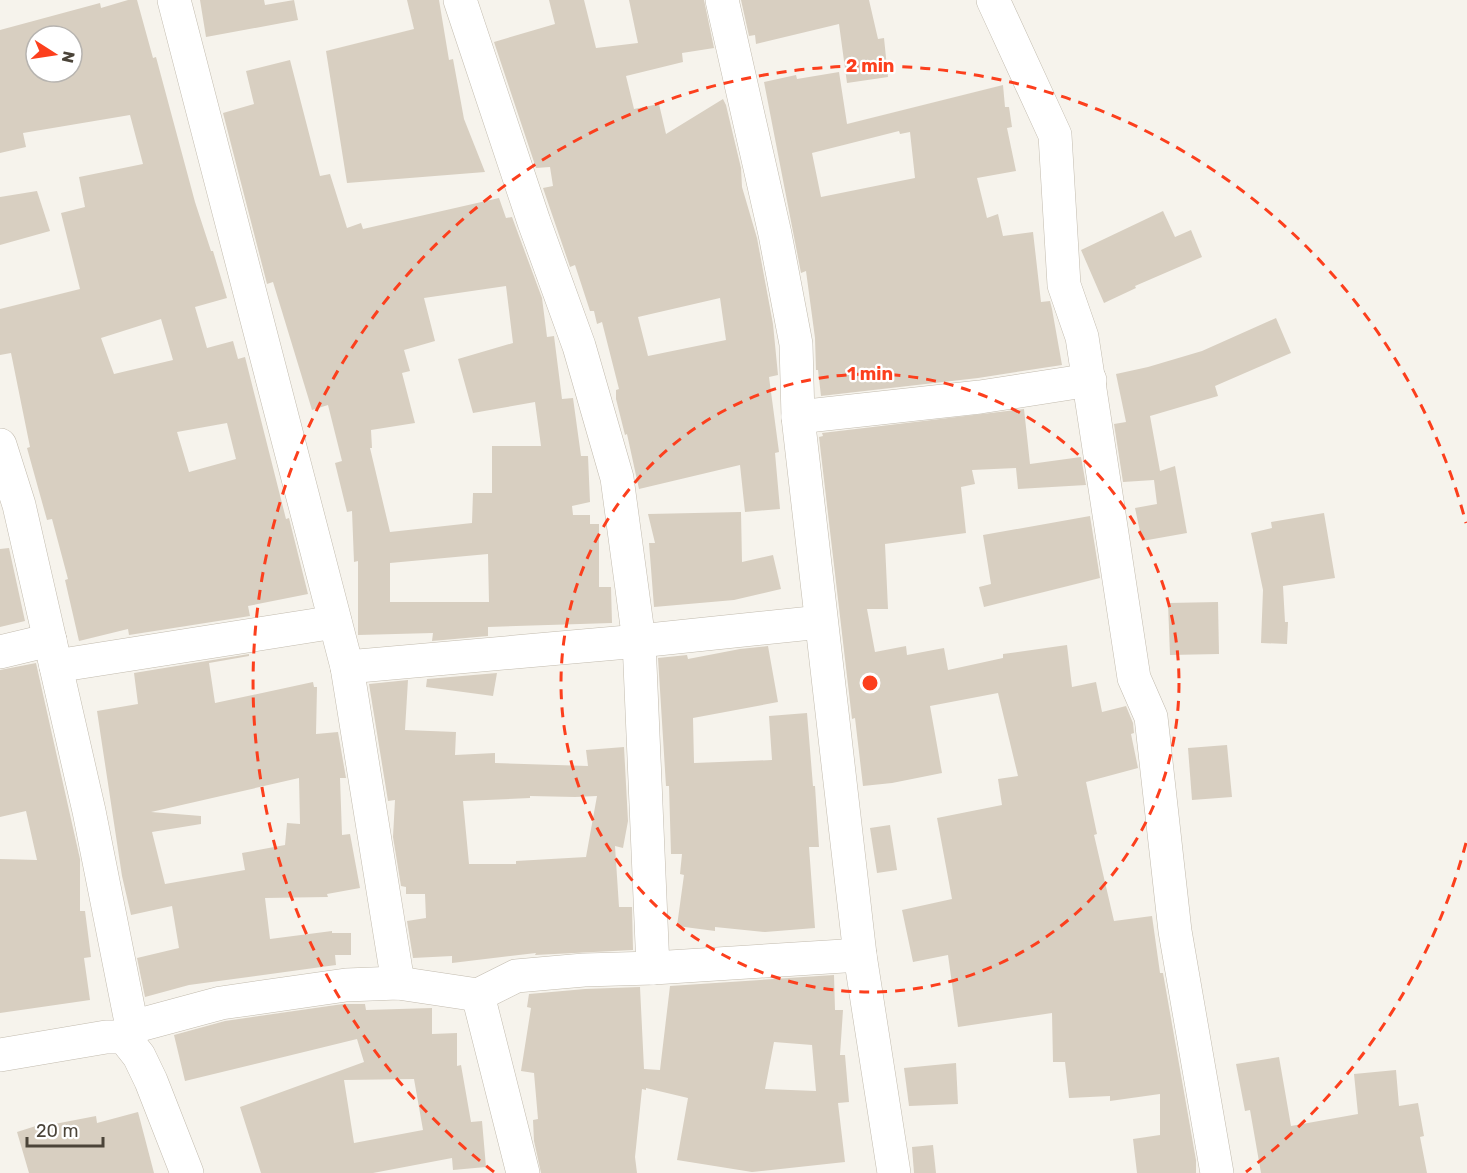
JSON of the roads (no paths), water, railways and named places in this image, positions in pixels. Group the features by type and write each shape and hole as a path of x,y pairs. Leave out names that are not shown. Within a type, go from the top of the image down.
{"street":[{"path":"174,0 346,667 398,982"},
{"path":"460,0 534,222 579,346 616,478 639,641 653,968"},
{"path":"722,0 777,245 795,344 798,417 860,955 894,1173"},
{"path":"993,0 1055,135 1064,285 1082,337 1090,380 1134,678 1151,717 1175,931 1217,1173"},
{"path":"798,417 980,397 1090,380"},
{"path":"0,445 19,505 89,811 128,1032 151,1081 187,1173"},
{"path":"0,652 53,653 335,622"},
{"path":"346,667 821,622"},
{"path":"0,1055 128,1032 221,1003 346,985 398,982 478,995 516,976 584,970 860,955"},
{"path":"478,995 523,1173"}]}
